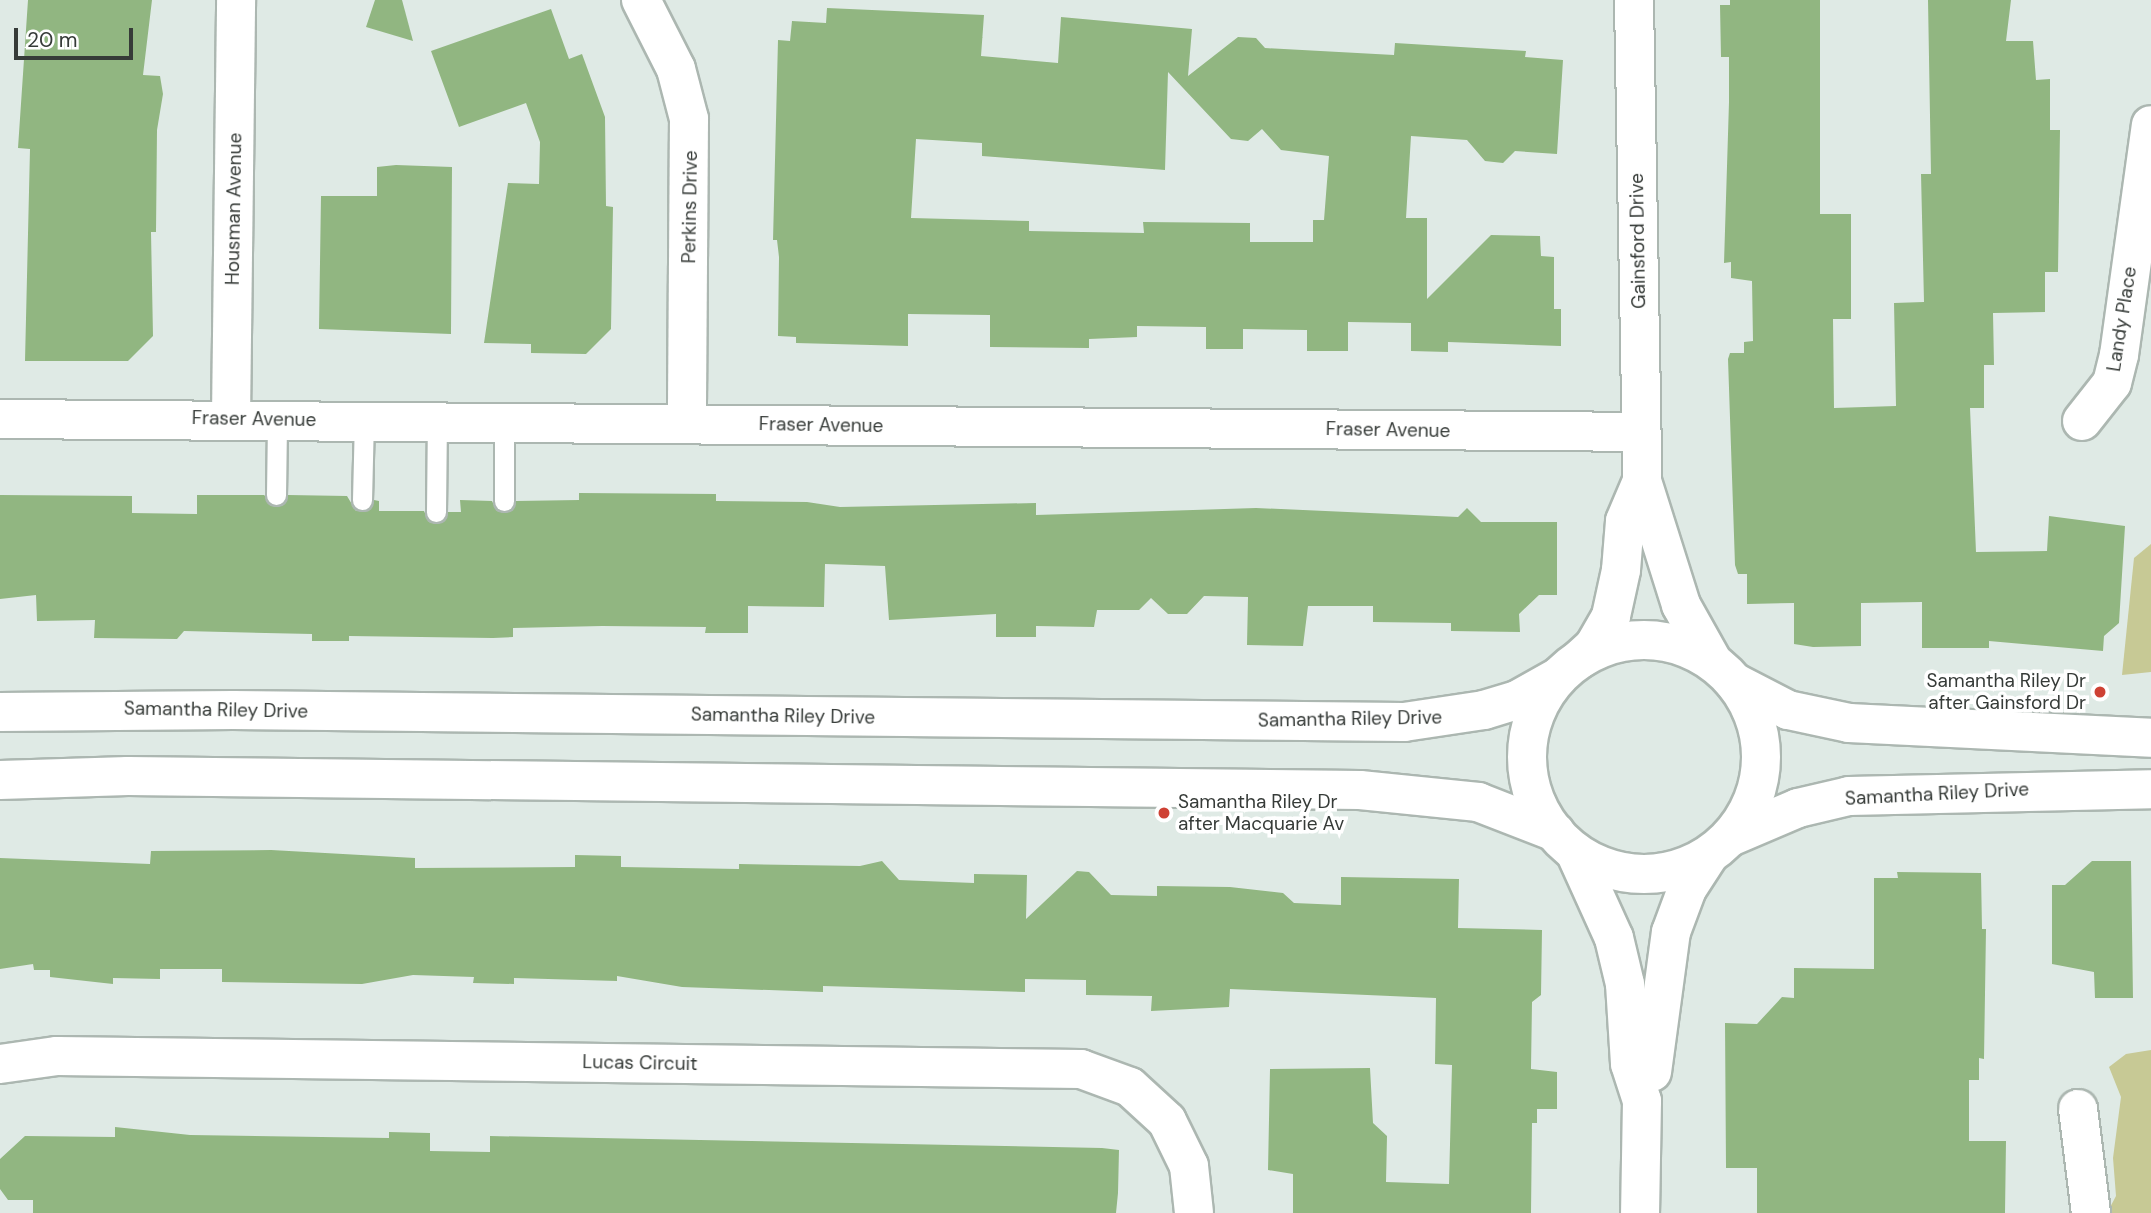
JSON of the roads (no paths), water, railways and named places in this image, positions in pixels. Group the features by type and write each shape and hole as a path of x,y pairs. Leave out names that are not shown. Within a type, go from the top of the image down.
{"street":[{"name":"Housman Avenue","path":"231,418 236,0"},
{"name":"Perkins Drive","path":"641,0 676,69 689,119 687,424"},
{"name":"Gainsford Drive","path":"1634,0 1642,481 1681,605 1723,672"},
{"name":"Landy Place","path":"2082,421 2112,383 2119,355 2151,125"},
{"name":"Fraser Avenue","path":"0,419 231,418 1641,432"},
{"name":"Gainsford Drive","path":"1569,668 1594,646 1611,616 1621,570 1625,521 1642,481"},
{"path":"1642,1101 1630,1064 1620,960 1565,842 1529,782 1527,754 1530,726 1569,668 1605,647 1661,641 1723,672 1788,710 1849,723 2151,738"},
{"name":"Samantha Riley Drive","path":"0,712 233,710 1404,722 1484,710 1517,700 1569,668"},
{"path":"1640,1213 1642,1101 1654,1066 1657,1004 1671,932 1687,889 1747,814 1762,760 1759,732 1723,672"},
{"path":"0,780 128,776 1360,790 1478,802 1565,842 1600,866 1627,873 1683,867 1719,846"},
{"name":"Samantha Riley Drive","path":"1719,846 1798,808 1849,796 2151,789"},
{"name":"Lucas Circuit","path":"0,1064 57,1056 1082,1069 1130,1087 1167,1121 1189,1166 1194,1213"},
{"path":"2078,1109 2091,1213"}],"lane":[{"path":"276,495 277,419"},
{"path":"362,500 364,420"},
{"path":"436,420 436,512"},
{"path":"504,421 504,501"}],"place":[{"name":"Samantha Riley Dr after Gainsford Dr","path":"2100,692"},
{"name":"Samantha Riley Dr after Macquarie Av","path":"1164,813"}]}
